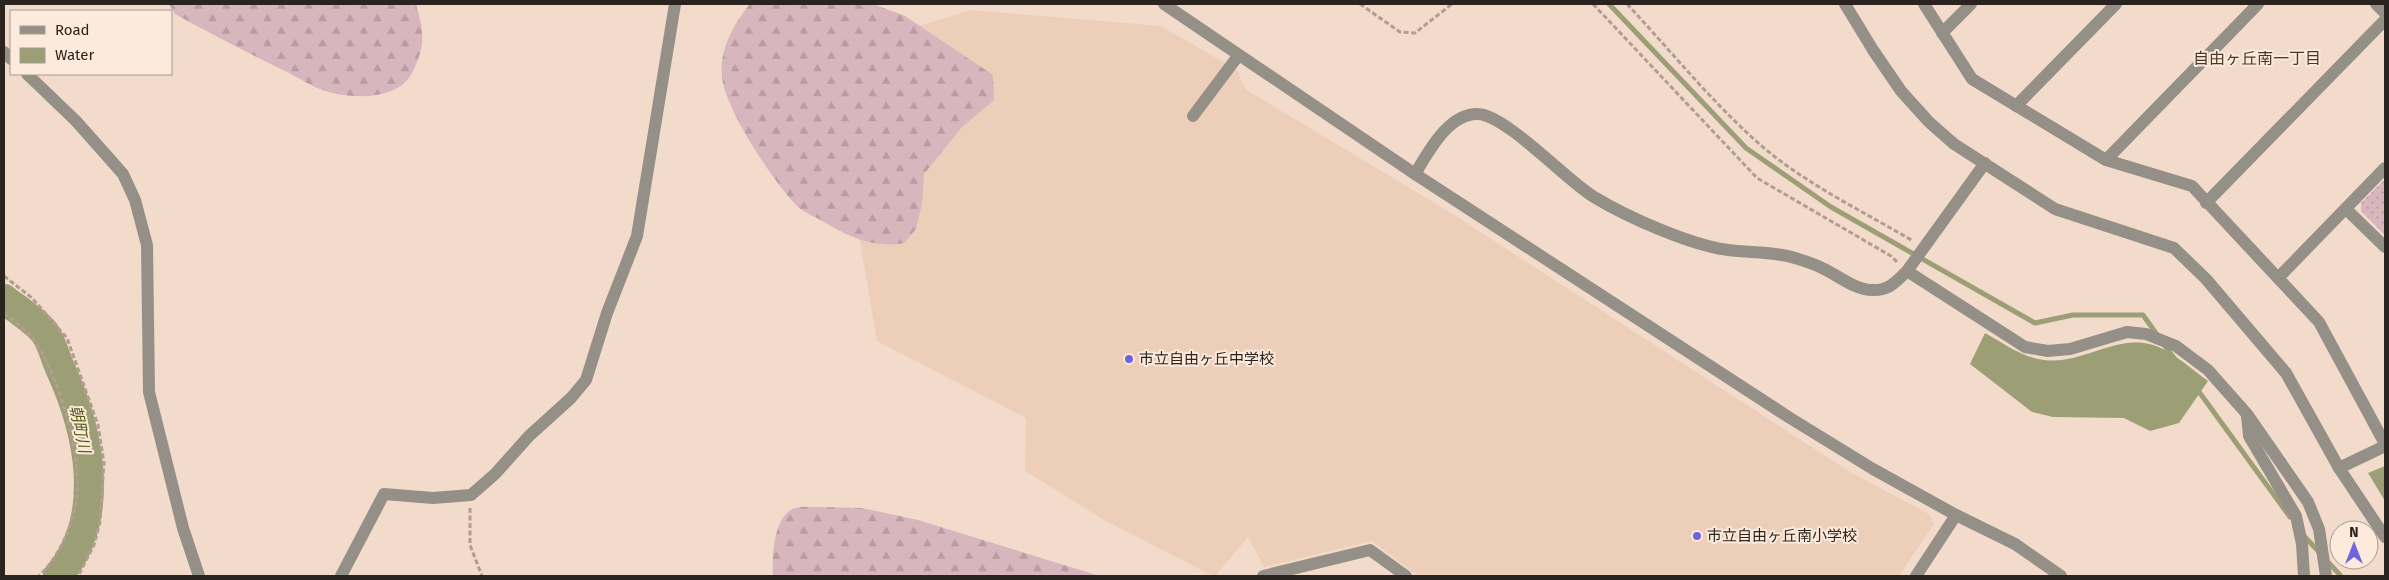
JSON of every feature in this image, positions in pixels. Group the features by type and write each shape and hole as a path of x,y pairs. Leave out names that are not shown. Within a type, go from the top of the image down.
{"street":[{"path":"341,576 384,494 433,498 470,495 495,474 529,436 571,398 586,380 607,313 637,236 675,4"},
{"path":"1164,4 1238,56 1415,174 1790,418 1873,469 1956,515 2015,544 2061,576"},
{"path":"1845,4 1896,83 1928,122 1954,144 2055,209 2174,248 2206,279 2286,373 2339,468 2385,537"},
{"path":"1924,4 1972,79 2106,160 2192,186 2319,322 2385,445 2339,468"},
{"path":"1942,33 1970,4"},
{"path":"2016,106 2116,4"},
{"path":"2106,160 2258,4"},
{"path":"2376,4 2385,13"},
{"path":"2206,203 2385,20"},
{"path":"1193,116 1238,56"},
{"path":"28,75 76,121 123,174 135,200 147,245 150,392 183,528 198,576"},
{"path":"1415,174 1433,144 1452,124 1466,116 1479,114 1499,120 1592,196 1620,212 1694,241 1729,250 1760,251 1796,258 1822,268 1857,287 1870,290 1885,289 1896,282 1907,271 1984,163"},
{"path":"2278,278 2385,168"},
{"path":"2346,209 2385,247"},
{"path":"1907,271 2025,347 2048,351 2070,349 2127,332 2146,334 2176,346 2208,370 2247,414 2308,502 2319,529 2326,576"},
{"path":"2247,414 2249,436 2296,516 2302,544 2304,576"},
{"path":"1916,576 1956,515"},
{"path":"1263,576 1370,550 1406,576"}],"path":[{"path":"1360,4 1400,32 1415,32 1452,4"},
{"path":"1593,4 1757,178 1891,256 1907,271"},
{"path":"1628,4 1733,118 1765,149 1811,180 1923,247"},
{"path":"4,276 32,298 67,338 98,425 104,463 100,522 94,545 78,576"},
{"path":"4,313 21,326 39,348 52,375 69,427 77,462 76,502 63,543 60,551 39,576"},
{"path":"470,495 470,544 482,576"}],"shaded area":[{"path":"971,10 1161,26 1237,70 1245,89 1448,211 1850,472 1929,514 1934,524 1899,576 1418,576 1372,541 1264,567 1248,537 1213,576 1106,521 1025,471 1026,418 877,341 848,171 876,39"}],"green space":[{"path":"169,4 416,4 421,23 422,47 412,73 396,89 373,95 347,96 335,94 310,85 175,14"},
{"path":"750,4 873,4 905,16 993,75 994,100 962,127 924,174 922,203 916,229 904,243 881,244 860,239 807,213 786,194 763,162 732,107 725,91 722,77 725,47 733,28"},
{"path":"2385,179 2385,235 2361,211 2361,203"},
{"path":"805,507 862,508 918,520 1100,576 773,576 775,538 782,519 788,512 795,508"}],"water":[{"path":"1985,333 2021,353 2044,360 2071,358 2123,344 2149,344 2172,354 2208,381 2179,423 2150,431 2124,418 2053,417 2032,412 1970,364"},
{"path":"2385,466 2385,501 2368,473"}],"waterway":[{"path":"1609,4 1746,148 1831,207 2035,323 2073,315 2143,315 2158,336"},
{"name":"朝町川","path":"4,299 37,324 45,333 70,393 79,419 85,446 89,474 88,501 83,527 74,553 58,576"},
{"path":"2164,345 2177,362"},
{"path":"2197,389 2290,517"},
{"path":"2304,536 2319,552"},
{"path":"2326,560 2341,576"}],"place":[{"name":"市立自由ヶ丘中学校","path":"1129,359"},
{"name":"市立自由ヶ丘南小学校","path":"1697,536"}],"district":[{"name":"自由ヶ丘南一丁目","path":"2257,58"}]}
